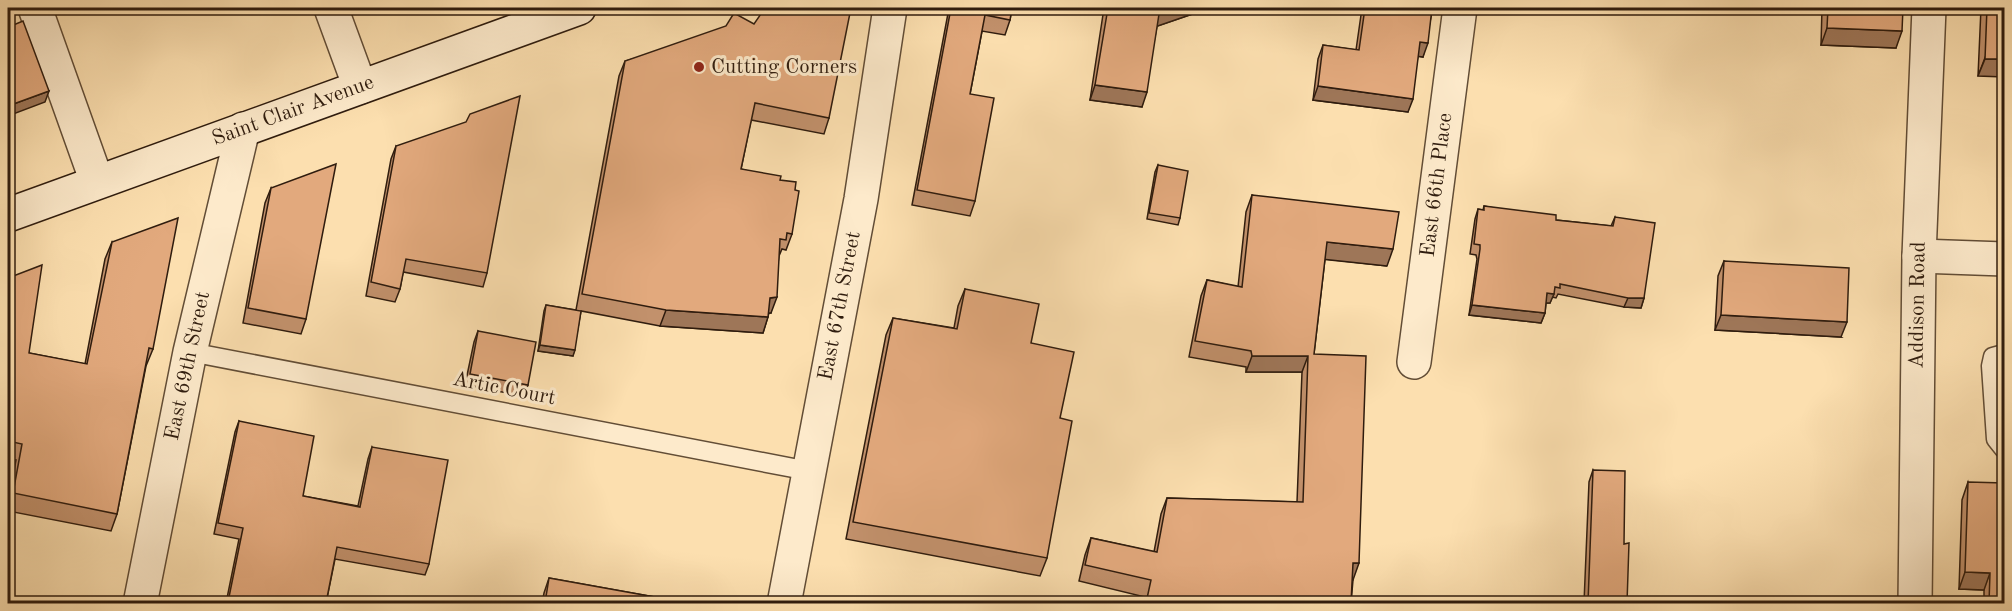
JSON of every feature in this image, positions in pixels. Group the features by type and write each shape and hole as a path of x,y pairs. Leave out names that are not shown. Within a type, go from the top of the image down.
{"street":[{"path":"35,8 98,183"},
{"path":"331,8 360,87"},
{"name":"Saint Clair Avenue","path":"8,215 579,8"},
{"name":"East 67th Street","path":"784,603 861,199 890,8"},
{"name":"East 66th Place","path":"1414,362 1460,8"},
{"name":"Addison Road","path":"1915,603 1918,256 1929,8"},
{"name":"East 69th Street","path":"140,603 190,351 243,129"},
{"path":"1918,256 2004,259"}],"lane":[{"name":"Artic Court","path":"190,351 809,471"},
{"path":"2004,354 1994,357 1991,366 1996,439 2004,449"}],"building":[{"path":"765,8 851,8 829,118 755,103 741,169 781,176 780,180 796,182 795,190 799,191 792,234 787,233 786,240 780,239 777,297 770,298 768,317 666,310 582,294 625,61 726,26 734,13 754,24"},
{"path":"951,8 1012,8 1010,20 985,15 970,94 994,98 975,201 917,190"},
{"path":"1108,8 1173,8 1154,14 1159,14 1147,92 1095,85"},
{"path":"1365,8 1432,8 1428,43 1420,42 1413,99 1318,86 1323,45 1359,50"},
{"path":"1828,8 1903,8 1902,31 1827,28"},
{"path":"1987,8 2004,8 2004,59 1985,59"},
{"path":"8,19 11,26 23,21 49,91 8,106"},
{"path":"520,96 487,273 406,259 400,289 371,282 396,146 466,122 470,114"},
{"path":"336,164 306,319 248,308 271,188"},
{"path":"1158,165 1188,171 1180,218 1149,213"},
{"path":"1252,195 1399,212 1393,249 1327,242 1314,354 1366,356 1359,563 1353,563 1351,603 1146,603 1151,580 1085,565 1091,538 1157,552 1167,498 1303,502 1308,356 1252,356 1251,351 1195,341 1207,280 1242,287"},
{"path":"1484,206 1556,215 1556,220 1613,226 1615,217 1655,223 1644,298 1628,298 1560,284 1560,288 1555,287 1554,294 1547,293 1545,313 1472,305 1480,249 1480,245 1474,244 1478,209 1484,210"},
{"path":"178,218 153,349 149,348 117,514 13,493 22,444 8,441 8,278 42,265 29,353 87,364 112,242"},
{"path":"1724,261 1849,268 1847,322 1721,315"},
{"path":"965,289 1039,304 1031,343 1074,352 1060,418 1072,421 1047,558 853,522 893,318 957,329"},
{"path":"546,305 581,311 575,350 540,345"},
{"path":"478,331 536,342 528,385 470,374"},
{"path":"239,421 314,436 303,496 360,507 372,447 448,460 429,564 337,547 326,603 260,603 229,597 243,528 218,523"},
{"path":"1593,470 1625,471 1624,544 1629,543 1627,603 1588,603"},
{"path":"1968,482 2004,483 2004,603 1989,603 1990,573 1965,572"},
{"path":"549,578 688,603 545,603"}],"place":[{"name":"Cutting Corners","path":"699,67"}]}
